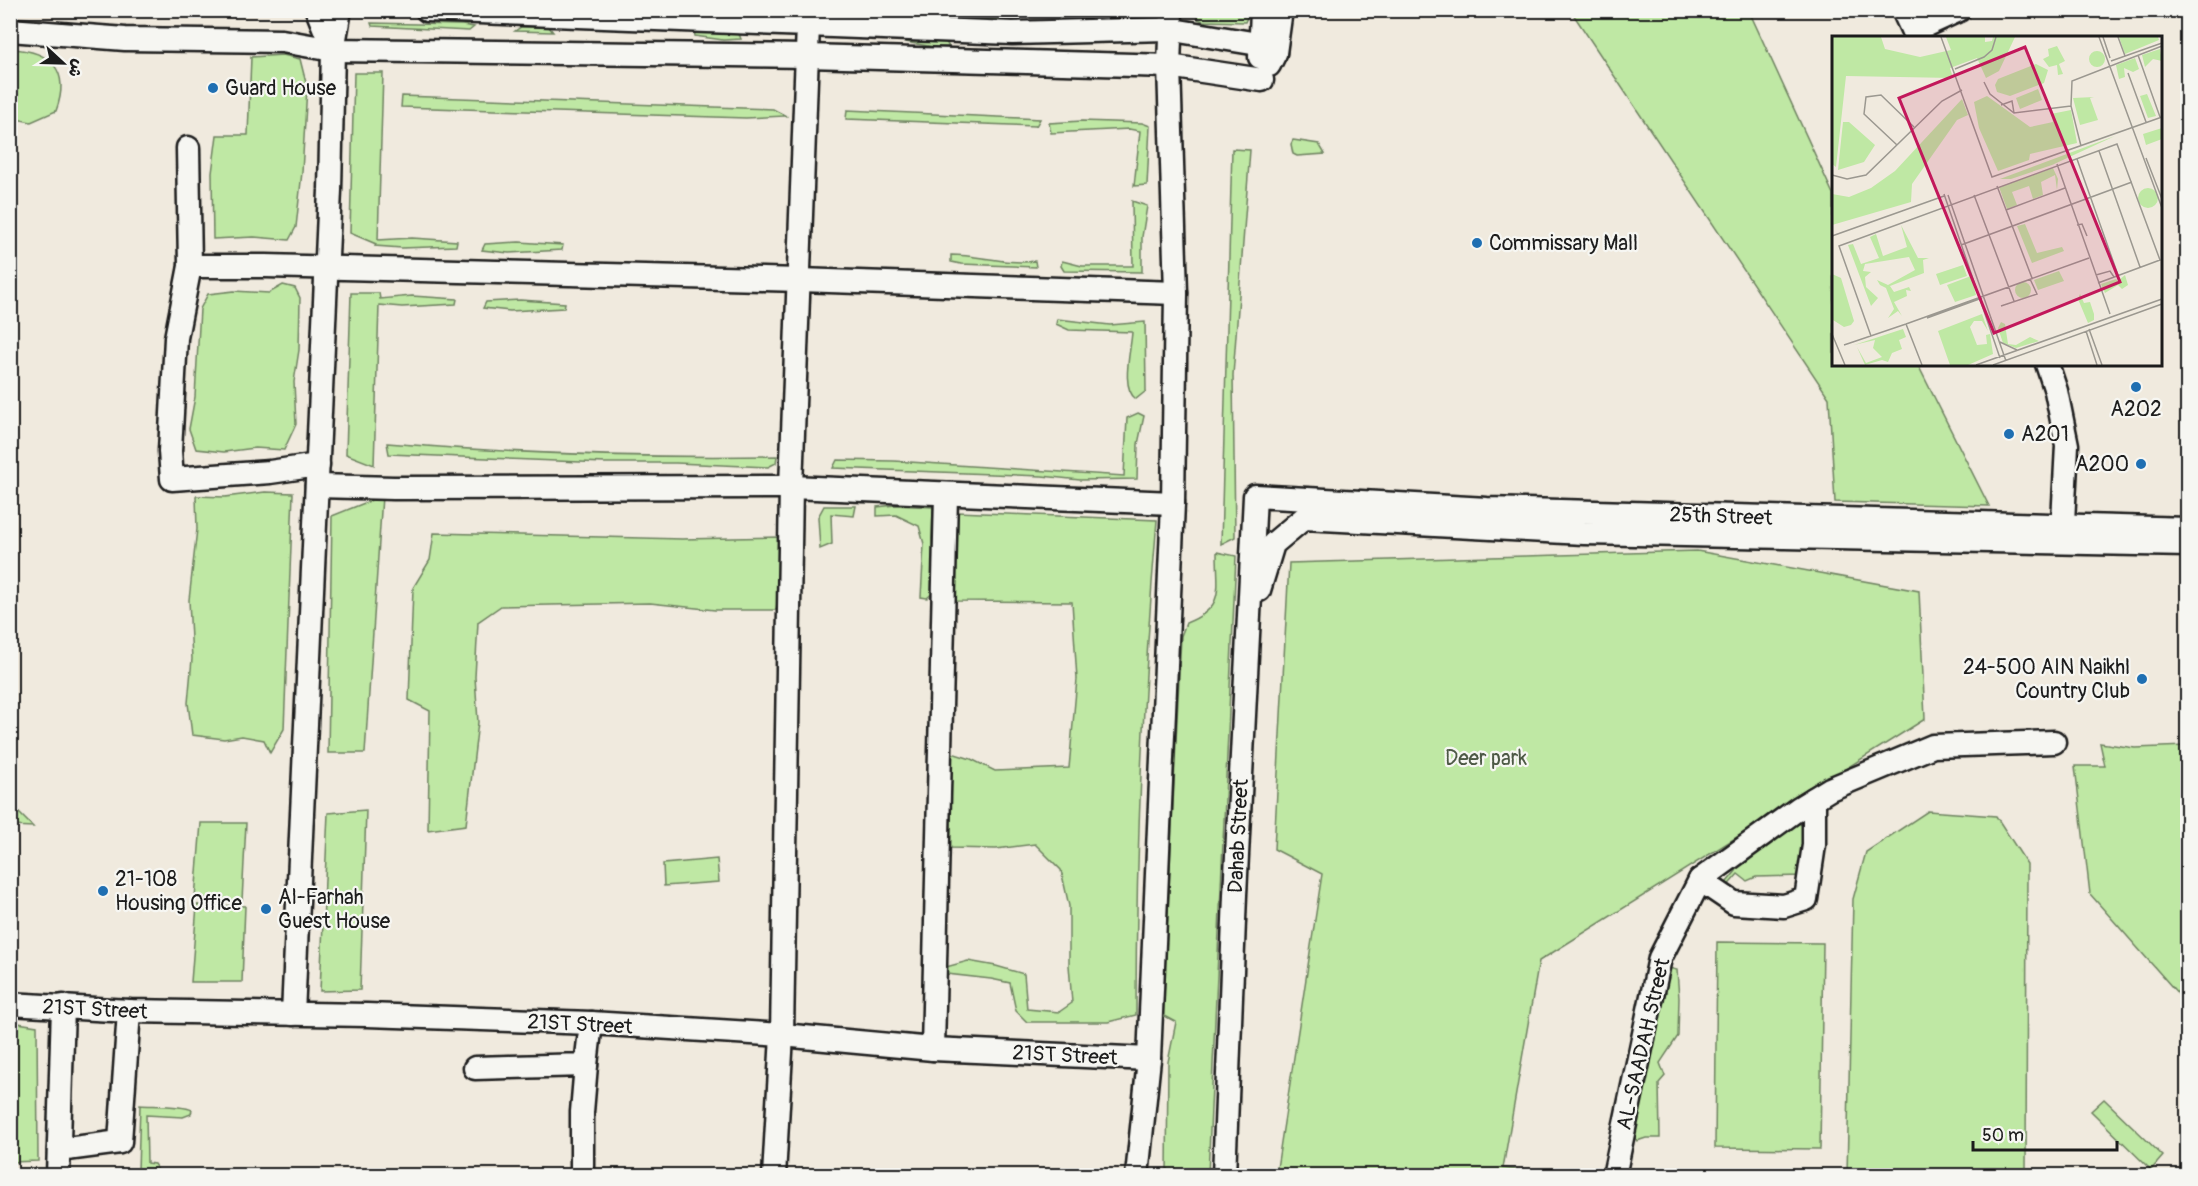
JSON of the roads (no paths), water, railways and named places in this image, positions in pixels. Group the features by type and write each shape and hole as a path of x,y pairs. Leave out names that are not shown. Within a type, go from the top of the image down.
{"street":[{"path":"317,10 333,50"},
{"path":"293,1014 327,268 333,50 340,10"},
{"path":"427,10 1012,33 1171,20 1267,49"},
{"path":"1262,10 1267,49"},
{"path":"10,30 125,39 282,41 333,50 807,56 1169,66 1262,80 1267,49 1281,10"},
{"path":"1911,26 1959,10"},
{"path":"1137,1176 1149,1059 1173,503 1176,293 1169,66 1171,20"},
{"path":"774,1176 782,1035 791,487 808,25"},
{"path":"1010,62 1012,33"},
{"path":"188,148 190,266 176,338 170,451 172,479 270,472 317,476 394,488 791,487 1173,503"},
{"path":"190,266 800,280 1176,293"},
{"path":"2048,366 2056,392 2067,445 2066,495 2062,534"},
{"path":"933,1049 946,495"},
{"name":"25th Street","path":"1256,496 1487,509 2062,534 2187,545"},
{"name":"Dahab Street","path":"1224,1176 1235,895 1256,496"},
{"name":"25th Street","path":"1249,622 1273,543 1304,518 1584,533 2062,534 2187,529"},
{"name":"AL-SAADAH Street","path":"1614,1176 1660,958 1700,880 1830,789 1933,746 2054,742"},
{"path":"1700,880 1734,903 1784,906 1806,899 1814,845 1814,799"},
{"name":"21ST Street","path":"10,1005 129,1011 591,1023 782,1035 933,1049 1149,1059"},
{"path":"58,1176 63,1006"},
{"path":"59,1150 120,1142 129,1011"},
{"path":"582,1176 582,1112 591,1023"},
{"path":"475,1068 585,1065"}],"place":[{"name":"Guard House","path":"213,88"},
{"name":"Commissary Mall","path":"1477,243"},
{"name":"A202","path":"2136,387"},
{"name":"A201","path":"2009,434"},
{"name":"A200","path":"2141,464"},
{"name":"24-500 AIN Naikhl Country Club","path":"2142,679"},
{"name":"21-108 Housing Office","path":"103,891"},
{"name":"Al-Farhah Guest House","path":"266,909"}],"park label":[{"name":"Deer park","path":"1486,758"}]}
